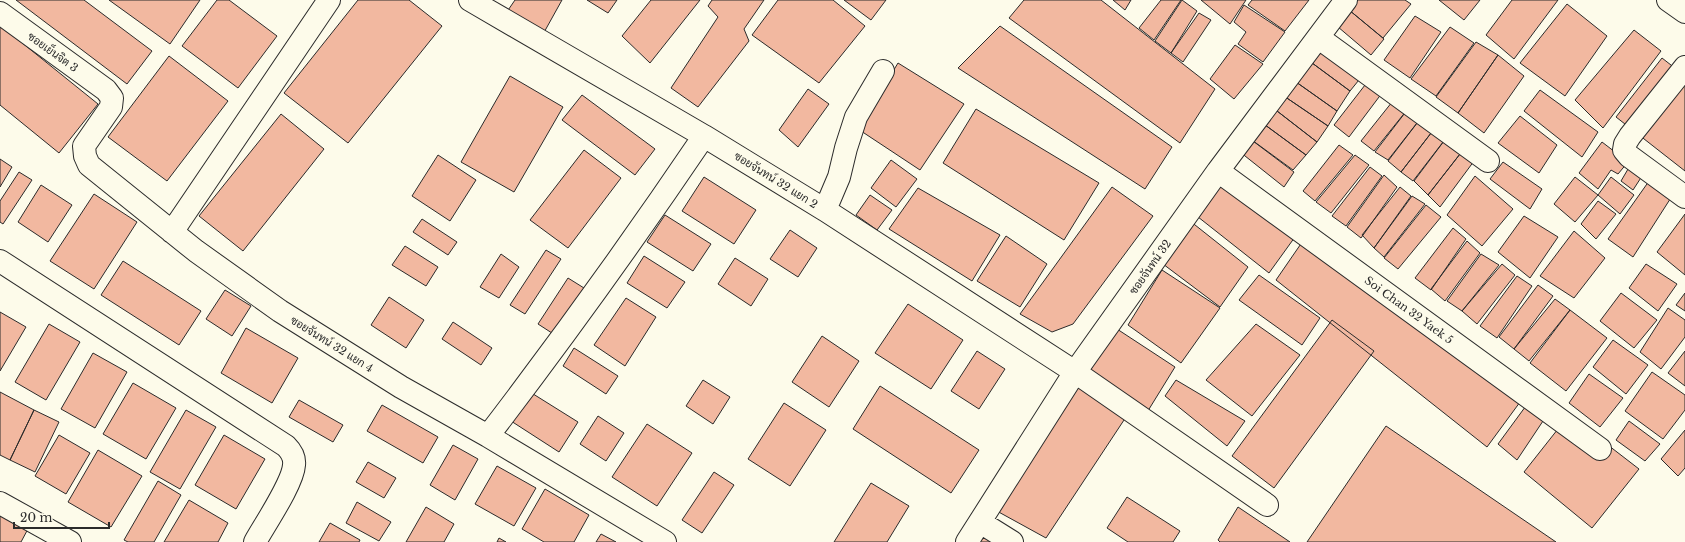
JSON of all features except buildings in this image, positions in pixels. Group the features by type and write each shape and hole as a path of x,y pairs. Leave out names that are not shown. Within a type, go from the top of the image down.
{"street":[{"path":"172,232 329,0"},
{"name":"ซอยจันทน์ 32 แยก 2","path":"470,0 704,136 825,210 1075,372 1267,505"},
{"name":"ซอยจันทน์ 32","path":"966,542 1075,372 1218,171 1346,0"},
{"path":"1668,0 1685,12"},
{"name":"ซอยเย็นจิต 3","path":"0,13 106,90"},
{"path":"1319,38 1488,160"},
{"path":"1685,67 1630,136 1625,144 1624,150 1629,156 1685,197"},
{"path":"825,210 839,177 856,117 883,71"},
{"name":"ซอยจันทน์ 32 แยก 4","path":"106,90 112,98 111,107 84,146 84,156 89,165 172,232 280,312 401,387 488,436 666,542"},
{"path":"488,436 554,350 636,237 704,136"},
{"name":"Soi Chan 32 Yaek 5","path":"1218,171 1600,449"},
{"path":"0,261 286,446 292,453 295,464 292,476 255,542"},
{"path":"0,503 70,542"},
{"path":"980,522 1012,542"}]}
